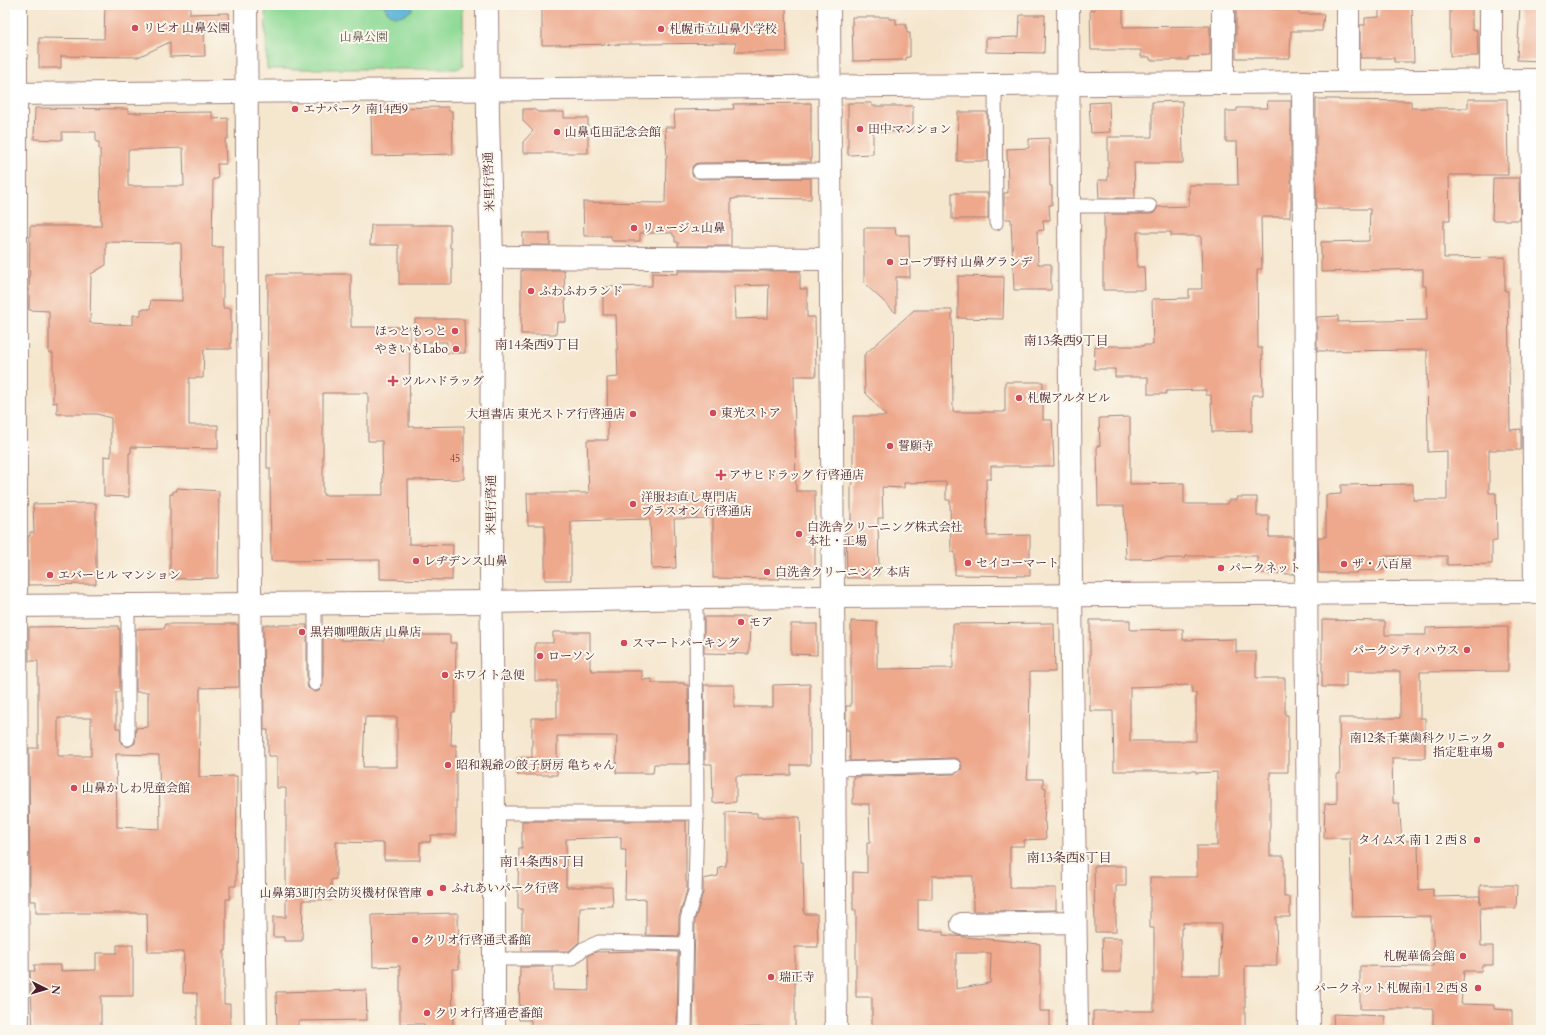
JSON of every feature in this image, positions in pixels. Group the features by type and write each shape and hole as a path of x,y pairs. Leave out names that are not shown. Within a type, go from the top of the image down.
{"street":[{"path":"16,5 11,94 11,606 18,1030"},
{"path":"246,5 250,604 256,1030"},
{"name":"米里行啓通","path":"487,5 492,257 494,1030"},
{"path":"829,5 836,1030"},
{"path":"1068,5 1071,596 1077,1030"},
{"path":"1223,5 1223,83"},
{"path":"1348,5 1348,82"},
{"path":"1491,5 1491,80"},
{"path":"11,94 1536,80 1538,593 696,598 492,602 11,606"},
{"path":"1303,82 1305,595 1309,1030"},
{"path":"492,257 831,259"},
{"path":"962,924 1076,922"}],"lane":[{"path":"995,85 996,223"},
{"path":"699,171 830,170"},
{"path":"1069,206 1150,206"},
{"path":"685,1030 686,919 695,891 697,813 696,598"},
{"path":"315,604 315,684"},
{"path":"128,605 128,740"},
{"path":"834,769 954,766"},
{"path":"494,813 697,813"},
{"path":"494,959 572,958 583,949 599,942 686,944"}],"green space":[{"name":"山鼻公園","path":"265,5 463,5 463,66 457,69 267,69"}],"water":[{"path":"384,5 413,5 412,10 408,13 396,16 389,13"}],"building":[{"path":"105,5 190,5 190,14 229,13 230,30 204,31 205,56 170,57 170,42 138,57 61,56 61,68 39,68 39,38 104,39"},
{"path":"542,5 786,5 787,52 735,52 736,43 542,45"},
{"path":"1095,5 1123,5 1123,27 1210,26 1210,56 1188,57 1188,60 1150,60 1150,57 1141,57 1141,50 1091,50 1090,10 1095,10"},
{"path":"1248,5 1269,5 1269,9 1299,9 1299,14 1324,14 1322,31 1291,31 1290,58 1236,58 1236,8 1248,8"},
{"path":"1379,5 1412,5 1414,62 1394,62 1394,58 1360,58 1360,25 1365,25 1365,18 1379,17"},
{"path":"1450,5 1472,5 1472,30 1477,30 1478,56 1450,56"},
{"path":"1520,5 1541,5 1541,61 1517,60"},
{"path":"1020,15 1045,15 1044,53 986,52 986,38 1019,37"},
{"path":"852,17 889,17 889,19 896,19 896,24 906,24 907,33 910,33 910,57 906,57 906,60 853,61"},
{"path":"1316,99 1411,101 1411,108 1468,108 1468,99 1507,99 1508,175 1449,175 1450,220 1444,220 1444,258 1505,257 1505,291 1508,291 1510,430 1521,429 1521,450 1489,450 1489,493 1496,493 1497,541 1492,541 1492,564 1447,565 1447,556 1384,556 1384,570 1357,571 1357,573 1319,573 1318,537 1326,537 1326,495 1341,494 1341,485 1413,484 1413,500 1447,500 1447,451 1428,452 1427,350 1317,351 1317,317 1338,316 1338,322 1427,320 1426,286 1423,286 1423,269 1321,272 1321,242 1369,241 1370,209 1316,209"},
{"path":"1182,101 1183,163 1134,163 1135,198 1099,198 1098,180 1108,180 1108,137 1152,137 1152,102"},
{"path":"1267,101 1291,101 1291,209 1290,217 1261,217 1262,269 1257,269 1258,348 1262,348 1263,395 1252,395 1252,431 1212,432 1211,395 1206,395 1206,390 1166,391 1166,394 1148,394 1148,377 1115,377 1115,369 1094,369 1095,346 1153,345 1152,299 1189,298 1189,289 1202,289 1201,236 1171,236 1171,232 1137,232 1137,267 1144,267 1145,290 1103,290 1104,214 1150,214 1154,213 1158,207 1189,206 1189,185 1238,185 1237,142 1226,142 1226,111 1237,111 1237,108 1268,108"},
{"path":"1109,102 1110,132 1091,133 1089,103"},
{"path":"811,103 811,162 699,163 692,167 692,175 699,179 811,178 811,199 731,199 731,246 678,246 678,242 675,242 675,236 673,236 673,233 640,233 640,241 612,241 611,236 584,236 583,202 665,203 667,157 665,127 675,127 674,110 734,109 733,104"},
{"path":"848,103 872,103 872,106 913,106 913,132 873,131 873,154 848,155"},
{"path":"448,107 449,111 452,111 453,154 372,156 371,113 375,108"},
{"path":"35,108 128,109 128,113 212,112 212,119 228,118 228,139 225,139 226,164 217,164 218,179 213,179 212,247 223,247 223,308 231,308 231,349 204,349 203,378 189,378 189,425 218,425 218,449 131,447 131,453 129,453 129,497 104,496 104,456 111,457 111,418 97,414 57,414 57,402 53,403 53,353 49,353 49,311 29,310 30,226 101,226 99,142 96,142 96,132 62,132 62,140 34,139","holes":["183,148 184,186 128,186 128,150","106,242 181,243 182,301 151,300 150,309 141,309 141,315 133,315 133,325 90,323 91,274 106,265"]},
{"name":"山鼻屯田記念会館","path":"523,109 533,109 538,112 564,112 564,118 588,118 588,153 523,153 523,142 533,131 523,121"},
{"path":"958,112 987,112 988,161 957,161"},
{"path":"1049,138 1052,205 1049,205 1050,220 1043,220 1044,230 1037,231 1038,264 1051,264 1051,290 1014,290 1011,219 1004,219 1004,193 1008,193 1007,149 1029,148 1029,139"},
{"path":"1493,178 1519,178 1520,220 1492,220"},
{"path":"952,193 988,193 988,219 952,219"},
{"path":"371,225 450,225 450,248 452,248 452,284 399,284 399,245 370,245"},
{"name":"コープ野村 山鼻グランデ","path":"864,228 895,228 896,235 909,235 910,277 896,277 896,313 864,283"},
{"path":"523,233 550,233 550,245 523,245"},
{"path":"521,270 564,270 566,322 557,322 556,334 521,334"},
{"path":"678,271 800,271 800,289 807,289 807,317 815,317 816,376 794,376 796,491 815,491 815,577 780,577 780,579 713,578 713,518 674,519 676,568 652,569 650,519 571,521 571,580 545,580 545,525 528,525 527,493 589,493 587,440 608,440 607,378 618,377 616,315 603,315 603,287 652,286 652,273 678,274","holes":["769,285 768,318 735,319 734,286"]},
{"path":"268,274 351,274 351,327 410,327 409,427 464,426 464,479 408,480 409,544 453,545 452,580 380,579 380,560 271,561 270,468 267,468","holes":["323,393 368,393 368,441 382,441 383,495 323,495"]},
{"path":"958,276 1004,277 1003,319 958,318"},
{"path":"914,310 952,310 953,412 1005,412 1005,382 1043,382 1043,420 1052,420 1054,466 991,466 991,479 986,479 987,536 1030,535 1030,576 955,575 955,552 951,552 950,500 946,500 946,482 904,483 904,488 882,487 883,518 878,518 879,574 873,574 873,578 847,578 846,528 851,528 851,484 853,484 853,416 886,416 865,392 864,355"},
{"path":"415,319 464,319 465,353 447,353 447,342 415,342"},
{"path":"1130,417 1130,484 1184,483 1184,504 1228,504 1228,500 1236,500 1237,497 1257,497 1257,516 1269,516 1269,537 1293,537 1294,574 1257,573 1257,556 1186,556 1186,558 1126,559 1124,506 1098,506 1097,446 1100,446 1099,418"},
{"path":"177,488 219,491 218,578 175,579 175,577 170,577 170,494 173,494 173,491 177,491"},
{"path":"96,503 96,584 28,585 28,536 30,536 30,532 34,532 33,504"},
{"path":"704,617 750,617 749,654 704,653"},
{"path":"1090,620 1130,620 1130,630 1183,629 1183,640 1236,639 1236,652 1256,652 1256,678 1285,678 1285,715 1288,715 1288,772 1270,772 1270,856 1284,856 1284,897 1290,897 1290,917 1276,917 1277,966 1245,966 1245,1030 1093,1030 1093,1011 1154,1011 1154,928 1150,928 1150,877 1197,877 1197,846 1217,846 1217,772 1196,773 1196,771 1114,771 1113,711 1090,711","holes":["1192,685 1192,693 1196,693 1196,741 1130,741 1130,687","1183,923 1221,923 1220,975 1181,975 1181,928 1183,928"]},
{"path":"1322,620 1385,621 1385,635 1426,635 1426,628 1508,626 1508,671 1420,672 1420,718 1425,718 1425,758 1392,758 1393,803 1399,803 1402,841 1418,840 1419,890 1433,889 1433,897 1480,896 1480,885 1517,885 1516,908 1480,908 1481,946 1493,946 1493,965 1482,965 1481,971 1464,971 1461,1004 1494,1005 1494,1009 1512,1010 1512,1030 1433,1030 1433,1009 1360,1009 1360,966 1433,967 1433,930 1431,930 1431,916 1352,917 1350,838 1324,838 1325,804 1337,803 1337,774 1340,774 1339,718 1400,718 1400,671 1346,671 1346,687 1322,687"},
{"path":"851,621 877,622 877,669 953,668 953,624 1054,623 1055,672 1030,672 1029,753 1027,779 1043,779 1043,787 1046,788 1044,822 1046,839 1024,840 1024,846 1010,846 1010,888 1056,888 1056,910 973,911 973,876 932,876 932,899 918,899 918,931 943,931 943,935 1040,944 1040,1011 1050,1011 1050,1030 872,1030 872,997 856,997 856,910 853,910 853,872 867,873 867,843 870,843 869,804 853,804 853,777 954,774 961,770 962,765 958,759 954,758 850,761 849,730 846,730 846,706 851,706","holes":["956,953 991,953 990,983 956,989"]},
{"path":"165,624 238,625 239,687 200,688 199,777 237,776 236,886 230,886 230,899 226,899 226,951 224,951 224,1004 230,1004 230,1030 197,1030 197,993 183,993 184,952 148,952 147,913 36,913 36,901 30,901 29,748 38,748 38,661 29,661 29,627 118,626 118,629 120,629 120,692 116,692 116,728 120,728 121,743 128,747 135,743 136,728 148,727 148,692 136,692 136,629 165,628","holes":["58,718 91,718 91,756 58,756","116,754 159,755 160,829 117,827"]},
{"path":"791,624 817,624 817,655 791,654"},
{"path":"263,625 307,625 307,684 308,688 315,692 319,691 323,684 323,635 341,634 341,640 384,641 385,635 450,635 450,643 456,643 455,712 452,712 451,745 456,745 456,835 431,835 430,842 420,842 420,860 384,860 384,843 336,842 336,879 331,880 331,900 303,900 302,941 284,941 284,937 273,937 273,917 286,917 286,788 277,788 277,756 268,756 268,730 264,730","holes":["365,717 397,717 397,767 363,767"]},
{"path":"553,632 590,632 590,669 592,669 592,671 642,671 642,680 652,679 652,683 684,683 684,685 688,685 689,764 654,764 653,773 616,773 617,736 557,736 557,775 517,775 517,758 532,758 532,718 557,718 557,681 535,681 535,643 553,643"},
{"path":"810,684 810,765 791,765 791,775 736,776 736,802 713,803 712,764 705,764 704,685 734,685 734,707 773,707 773,685"},
{"path":"726,812 757,813 757,817 800,817 804,914 817,914 818,947 795,947 795,1030 765,1030 765,1027 693,1030 695,920 703,893 703,879 718,876 719,867 726,866"},
{"path":"522,821 686,821 687,890 679,917 679,936 646,935 646,899 625,900 626,850 621,850 621,837 566,839 566,887 612,887 613,906 580,907 579,942 569,951 522,951 522,909 518,909 518,888 519,848 522,848"},
{"path":"1094,866 1126,866 1126,886 1116,886 1116,932 1095,932"},
{"name":"クリオ行啓通弐番館","path":"458,913 459,969 452,969 453,1030 424,1030 424,1024 400,1024 400,966 373,967 372,915"},
{"path":"1102,938 1121,938 1121,972 1103,972"},
{"path":"117,945 133,945 133,996 101,996 101,1030 33,1030 30,971 35,971 34,965 61,965 61,971 96,970 96,953 117,953"},
{"path":"596,952 678,952 677,1030 531,1030 531,1020 519,1020 520,967 553,967 553,990 589,991 588,955"},
{"path":"366,990 367,1020 298,1021 298,1030 277,1030 276,992"},
{"path":"1333,1014 1385,1016 1384,1030 1334,1030"}],"place":[{"name":"リビオ 山鼻公園","path":"135,28"},
{"name":"札幌市立山鼻小学校","path":"661,29"},
{"name":"エナパーク 南14西9","path":"295,109"},
{"name":"田中マンション","path":"860,129"},
{"name":"山鼻屯田記念会館","path":"557,132"},
{"name":"リュージュ山鼻","path":"634,228"},
{"name":"コープ野村 山鼻グランデ","path":"890,262"},
{"name":"ふわふわランド","path":"531,291"},
{"name":"ほっともっと","path":"455,331"},
{"name":"やきいもLabo","path":"456,349"},
{"name":"ツルハドラッグ","path":"393,381"},
{"name":"札幌アルタビル","path":"1019,398"},
{"name":"東光ストア","path":"713,413"},
{"name":"大垣書店 東光ストア行啓通店","path":"633,414"},
{"name":"誓願寺","path":"890,446"},
{"name":"アサヒドラッグ 行啓通店","path":"721,475"},
{"name":"洋服お直し専門店 プラスオン 行啓通店","path":"633,504"},
{"name":"白洗舎クリーニング株式会社 本社・工場","path":"799,534"},
{"name":"レヂデンス山鼻","path":"416,561"},
{"name":"セイコーマート","path":"968,563"},
{"name":"ザ・八百屋","path":"1344,564"},
{"name":"パークネット","path":"1221,568"},
{"name":"白洗舎クリーニング 本店","path":"767,572"},
{"name":"エバーヒル マンション","path":"50,575"},
{"name":"モア","path":"741,622"},
{"name":"黒岩咖哩飯店 山鼻店","path":"302,632"},
{"name":"スマートパーキング","path":"624,643"},
{"name":"パークシティハウス","path":"1467,650"},
{"name":"ローソン","path":"540,656"},
{"name":"ホワイト急便","path":"445,675"},
{"name":"南12条千葉歯科クリニック 指定駐車場","path":"1501,745"},
{"name":"昭和親爺の餃子厨房 亀ちゃん","path":"448,765"},
{"name":"山鼻かしわ児童会館","path":"74,788"},
{"name":"タイムズ 南１２西８","path":"1477,840"},
{"name":"ふれあいパーク行啓","path":"443,888"},
{"name":"山鼻第3町内会防災機材保管庫","path":"430,893"},
{"name":"クリオ行啓通弐番館","path":"415,940"},
{"name":"札幌華僑会館","path":"1463,956"},
{"name":"瑞正寺","path":"771,977"},
{"name":"パークネット札幌南１２西８","path":"1478,988"},
{"name":"クリオ行啓通壱番館","path":"427,1013"}],"district":[{"name":"南13条西9丁目","path":"1066,340"},
{"name":"南14条西9丁目","path":"537,344"},
{"name":"南13条西8丁目","path":"1069,857"},
{"name":"南14条西8丁目","path":"542,861"}]}
